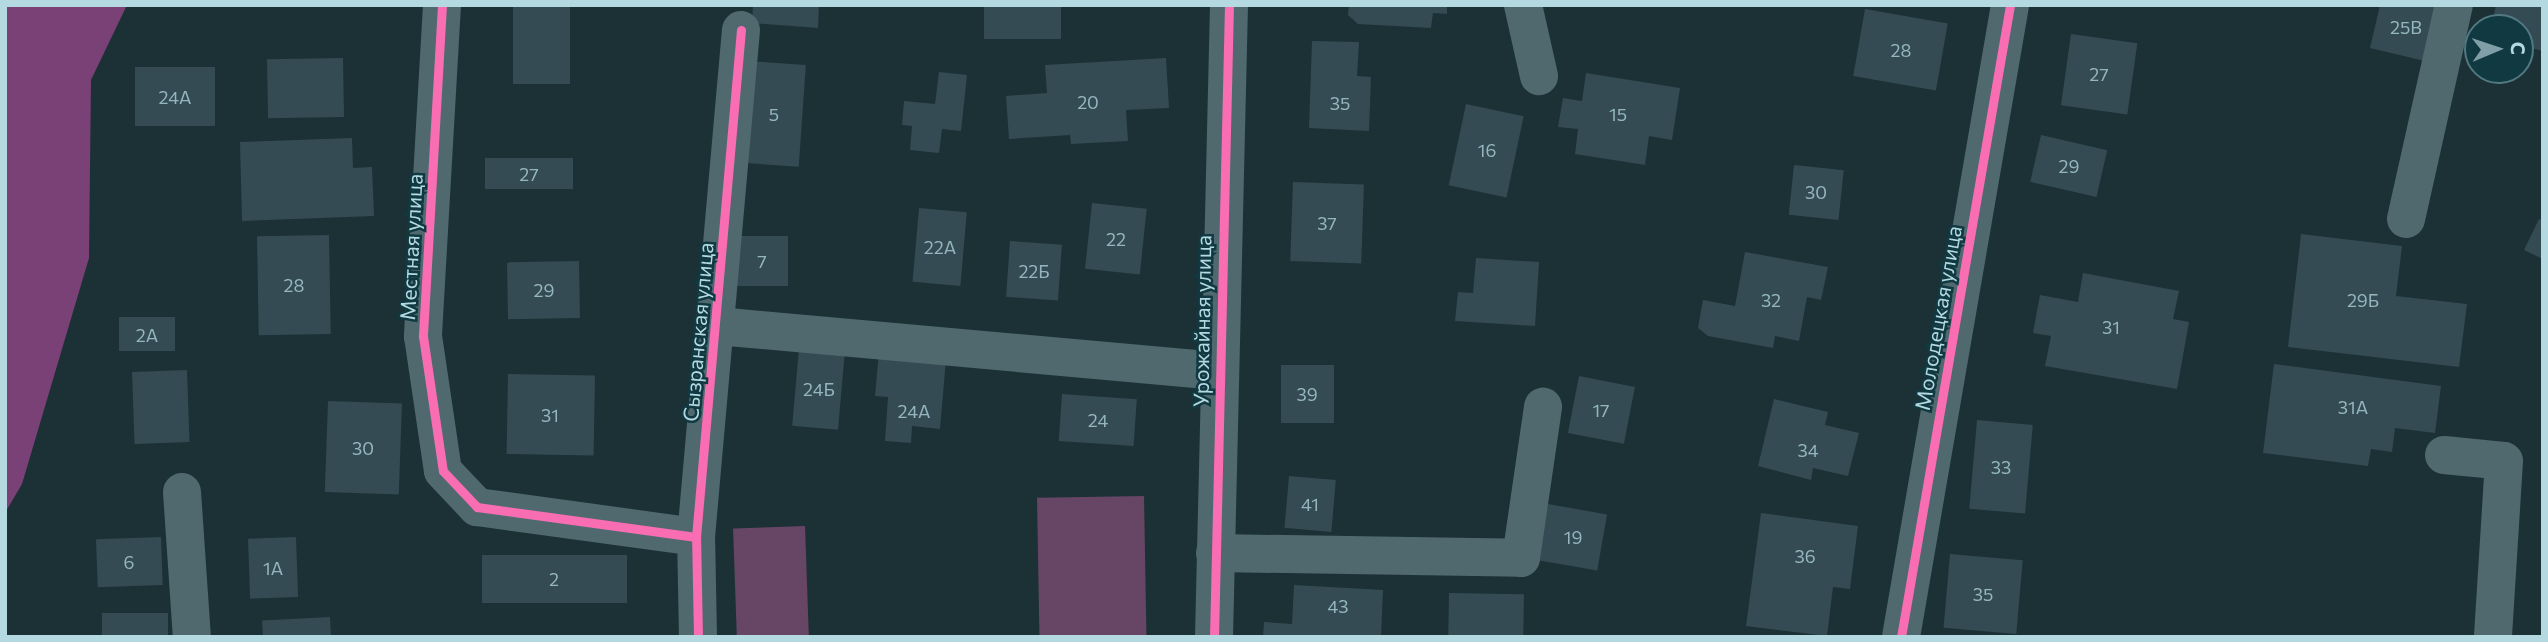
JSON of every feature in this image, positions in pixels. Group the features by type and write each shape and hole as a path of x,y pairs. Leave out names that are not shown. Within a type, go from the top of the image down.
{"street":[{"name":"Местная улица","path":"442,5 423,336 443,471 477,507 696,537"},
{"name":"Урожайная улица","path":"1214,637 1218,370 1229,5"},
{"path":"1523,5 1539,76"},
{"name":"Молодецкая улица","path":"1901,637 2010,5"},
{"path":"2406,219 2454,5"},
{"name":"Сызранская улица","path":"698,637 696,537 717,326 741,30"},
{"path":"717,326 1218,370"},
{"path":"1215,553 1521,558 1543,407"},
{"path":"2444,455 2504,461 2493,637"},
{"path":"182,492 192,637"}],"shaded area":[{"path":"5,5 127,5 91,80 89,258 22,484 5,513"},
{"path":"1144,496 1146,637 1039,637 1037,498"},
{"path":"805,526 809,637 737,637 733,529"}],"building":[{"path":"513,5 570,5 570,84 513,84"},
{"path":"753,5 819,5 818,28 752,23"},
{"path":"984,5 1061,5 1061,39 984,39"},
{"path":"1349,5 1447,5 1447,14 1433,13 1431,28 1358,24 1348,15"},
{"path":"2380,5 2442,5 2429,62 2370,48"},
{"path":"2496,5 2543,5 2543,51 2534,49 2534,14 2494,14"},
{"path":"1865,9 1948,24 1936,91 1853,76"},
{"path":"2071,34 2137,43 2127,115 2061,105"},
{"path":"1312,41 1359,42 1357,76 1371,77 1369,131 1309,128"},
{"path":"343,58 344,117 268,118 267,59"},
{"path":"1166,58 1169,108 1126,110 1128,141 1071,144 1070,135 1009,139 1006,96 1047,93 1045,65"},
{"path":"749,61 806,65 799,167 742,163"},
{"path":"135,67 215,67 215,126 135,126"},
{"path":"939,72 967,75 961,131 942,129 939,153 910,150 912,126 902,125 904,101 935,104"},
{"path":"1586,73 1680,88 1672,140 1649,136 1645,165 1575,154 1578,129 1558,127 1563,98 1582,101"},
{"path":"1466,104 1524,116 1506,197 1449,185"},
{"path":"2041,135 2107,150 2096,197 2030,182"},
{"path":"352,138 353,168 372,167 374,216 242,221 240,142"},
{"path":"485,158 573,158 573,189 485,189"},
{"path":"1794,165 1844,170 1838,220 1789,215"},
{"path":"1293,182 1364,184 1361,263 1290,261"},
{"path":"1092,203 1147,209 1140,274 1085,269"},
{"path":"919,208 967,212 960,286 913,282"},
{"path":"2539,219 2543,221 2543,259 2524,250"},
{"path":"2301,234 2402,246 2396,296 2467,304 2459,367 2288,347"},
{"path":"329,235 331,334 259,335 257,236"},
{"path":"736,236 788,236 788,286 736,286"},
{"path":"1010,241 1062,245 1058,300 1006,297"},
{"path":"1745,252 1828,267 1821,300 1807,297 1799,341 1775,336 1773,348 1708,336 1698,328 1703,300 1735,306"},
{"path":"1476,258 1539,262 1535,326 1455,321 1458,292 1473,293"},
{"path":"579,261 580,318 508,319 507,262"},
{"path":"2083,273 2179,291 2173,319 2189,322 2177,389 2045,366 2051,336 2033,333 2040,295 2078,302"},
{"path":"119,317 175,317 175,351 119,351"},
{"path":"799,348 845,352 838,430 792,426"},
{"path":"879,352 946,359 940,429 912,426 911,443 885,441 888,397 875,396"},
{"path":"2274,364 2441,386 2435,433 2395,428 2392,452 2371,449 2368,466 2263,453"},
{"path":"1281,365 1334,365 1334,423 1281,423"},
{"path":"187,370 190,442 135,444 132,372"},
{"path":"508,374 595,376 594,456 507,454"},
{"path":"1579,376 1635,387 1624,444 1568,433"},
{"path":"1062,394 1137,399 1134,446 1059,441"},
{"path":"1774,399 1828,412 1825,425 1859,433 1848,476 1813,468 1811,480 1758,466"},
{"path":"328,401 402,404 399,495 325,492"},
{"path":"1977,420 2033,425 2025,514 1969,509"},
{"path":"1289,476 1336,480 1331,532 1284,528"},
{"path":"1548,504 1607,514 1597,571 1538,560"},
{"path":"1761,513 1858,526 1850,589 1833,587 1827,636 1746,626"},
{"path":"161,537 163,585 98,587 96,539"},
{"path":"296,537 298,597 250,599 248,539"},
{"path":"1950,554 2023,560 2016,634 1944,628"},
{"path":"482,555 627,555 627,603 482,603"},
{"path":"1294,585 1383,590 1381,637 1263,637 1264,622 1292,624"},
{"path":"1449,593 1524,594 1523,637 1448,637"},
{"path":"102,613 168,613 168,637 102,637"},
{"path":"330,617 331,637 263,637 262,621"}],"cycle path":[{"path":"442,5 423,336 443,471 477,507 696,537"},
{"path":"1214,637 1229,5"},
{"path":"1901,637 2010,5"},
{"path":"698,637 696,537 741,30"}]}
